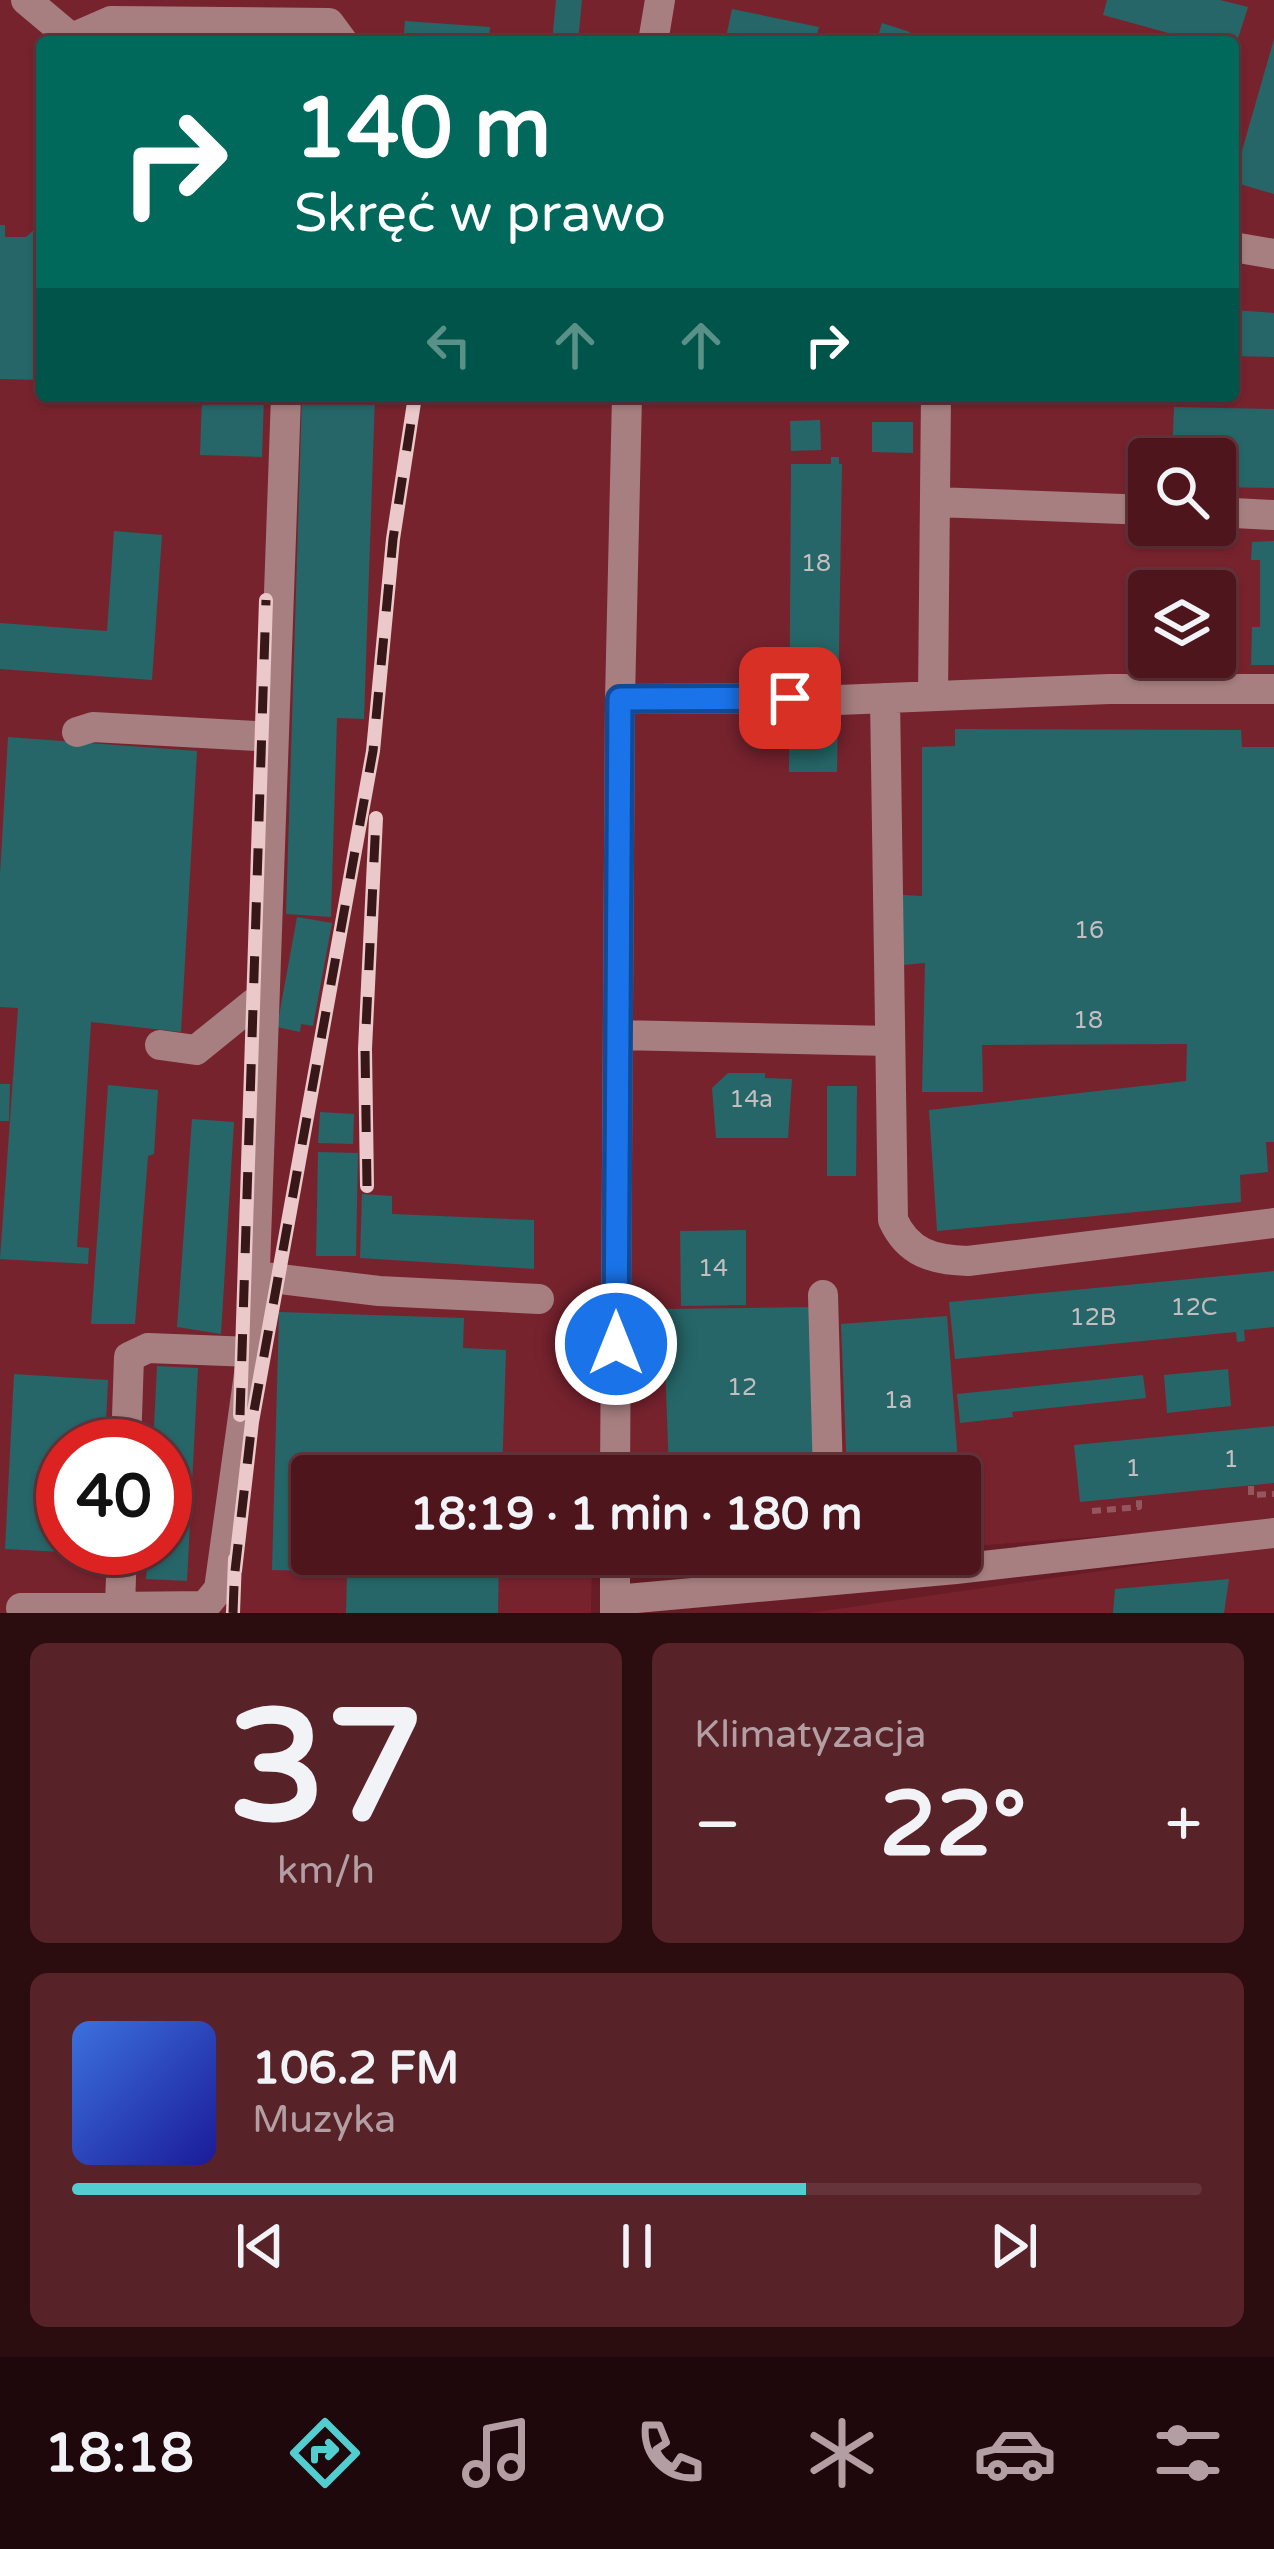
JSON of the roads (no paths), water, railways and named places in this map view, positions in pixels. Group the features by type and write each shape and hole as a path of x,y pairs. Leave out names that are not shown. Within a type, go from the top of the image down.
{"street":[{"path":"26,0 69,36"},
{"path":"654,36 661,0"},
{"path":"82,36 111,21 328,23 338,36"},
{"path":"1239,248 1274,254"},
{"path":"21,1608 205,1606 219,1589 252,1352 286,402"},
{"path":"616,1455 620,699 627,402"},
{"path":"932,695 936,402"},
{"path":"935,502 1128,509"},
{"path":"1236,513 1274,514"},
{"path":"838,700 1109,689 1274,689"},
{"path":"620,699 790,698"},
{"path":"885,698 893,1220 902,1238 920,1253 968,1261 1274,1223"},
{"path":"76,732 93,727 273,737"},
{"path":"160,1045 196,1050 253,1004 263,1004"},
{"path":"618,1035 890,1041"},
{"path":"255,1276 379,1291 539,1300"},
{"path":"823,1295 828,1455"},
{"path":"127,1419 129,1357 148,1348 252,1352"},
{"path":"981,1555 1274,1533"},
{"path":"120,1606 121,1575"},
{"path":"615,1575 615,1607 780,1575"}],"tunnel":[{"path":"790,698 838,700"}],"railway":[{"path":"235,1571 252,1422 373,751 393,539 414,402"},
{"path":"240,1415 266,600"},
{"path":"367,1186 365,1049 376,818"},
{"path":"233,1613 235,1559"}]}
